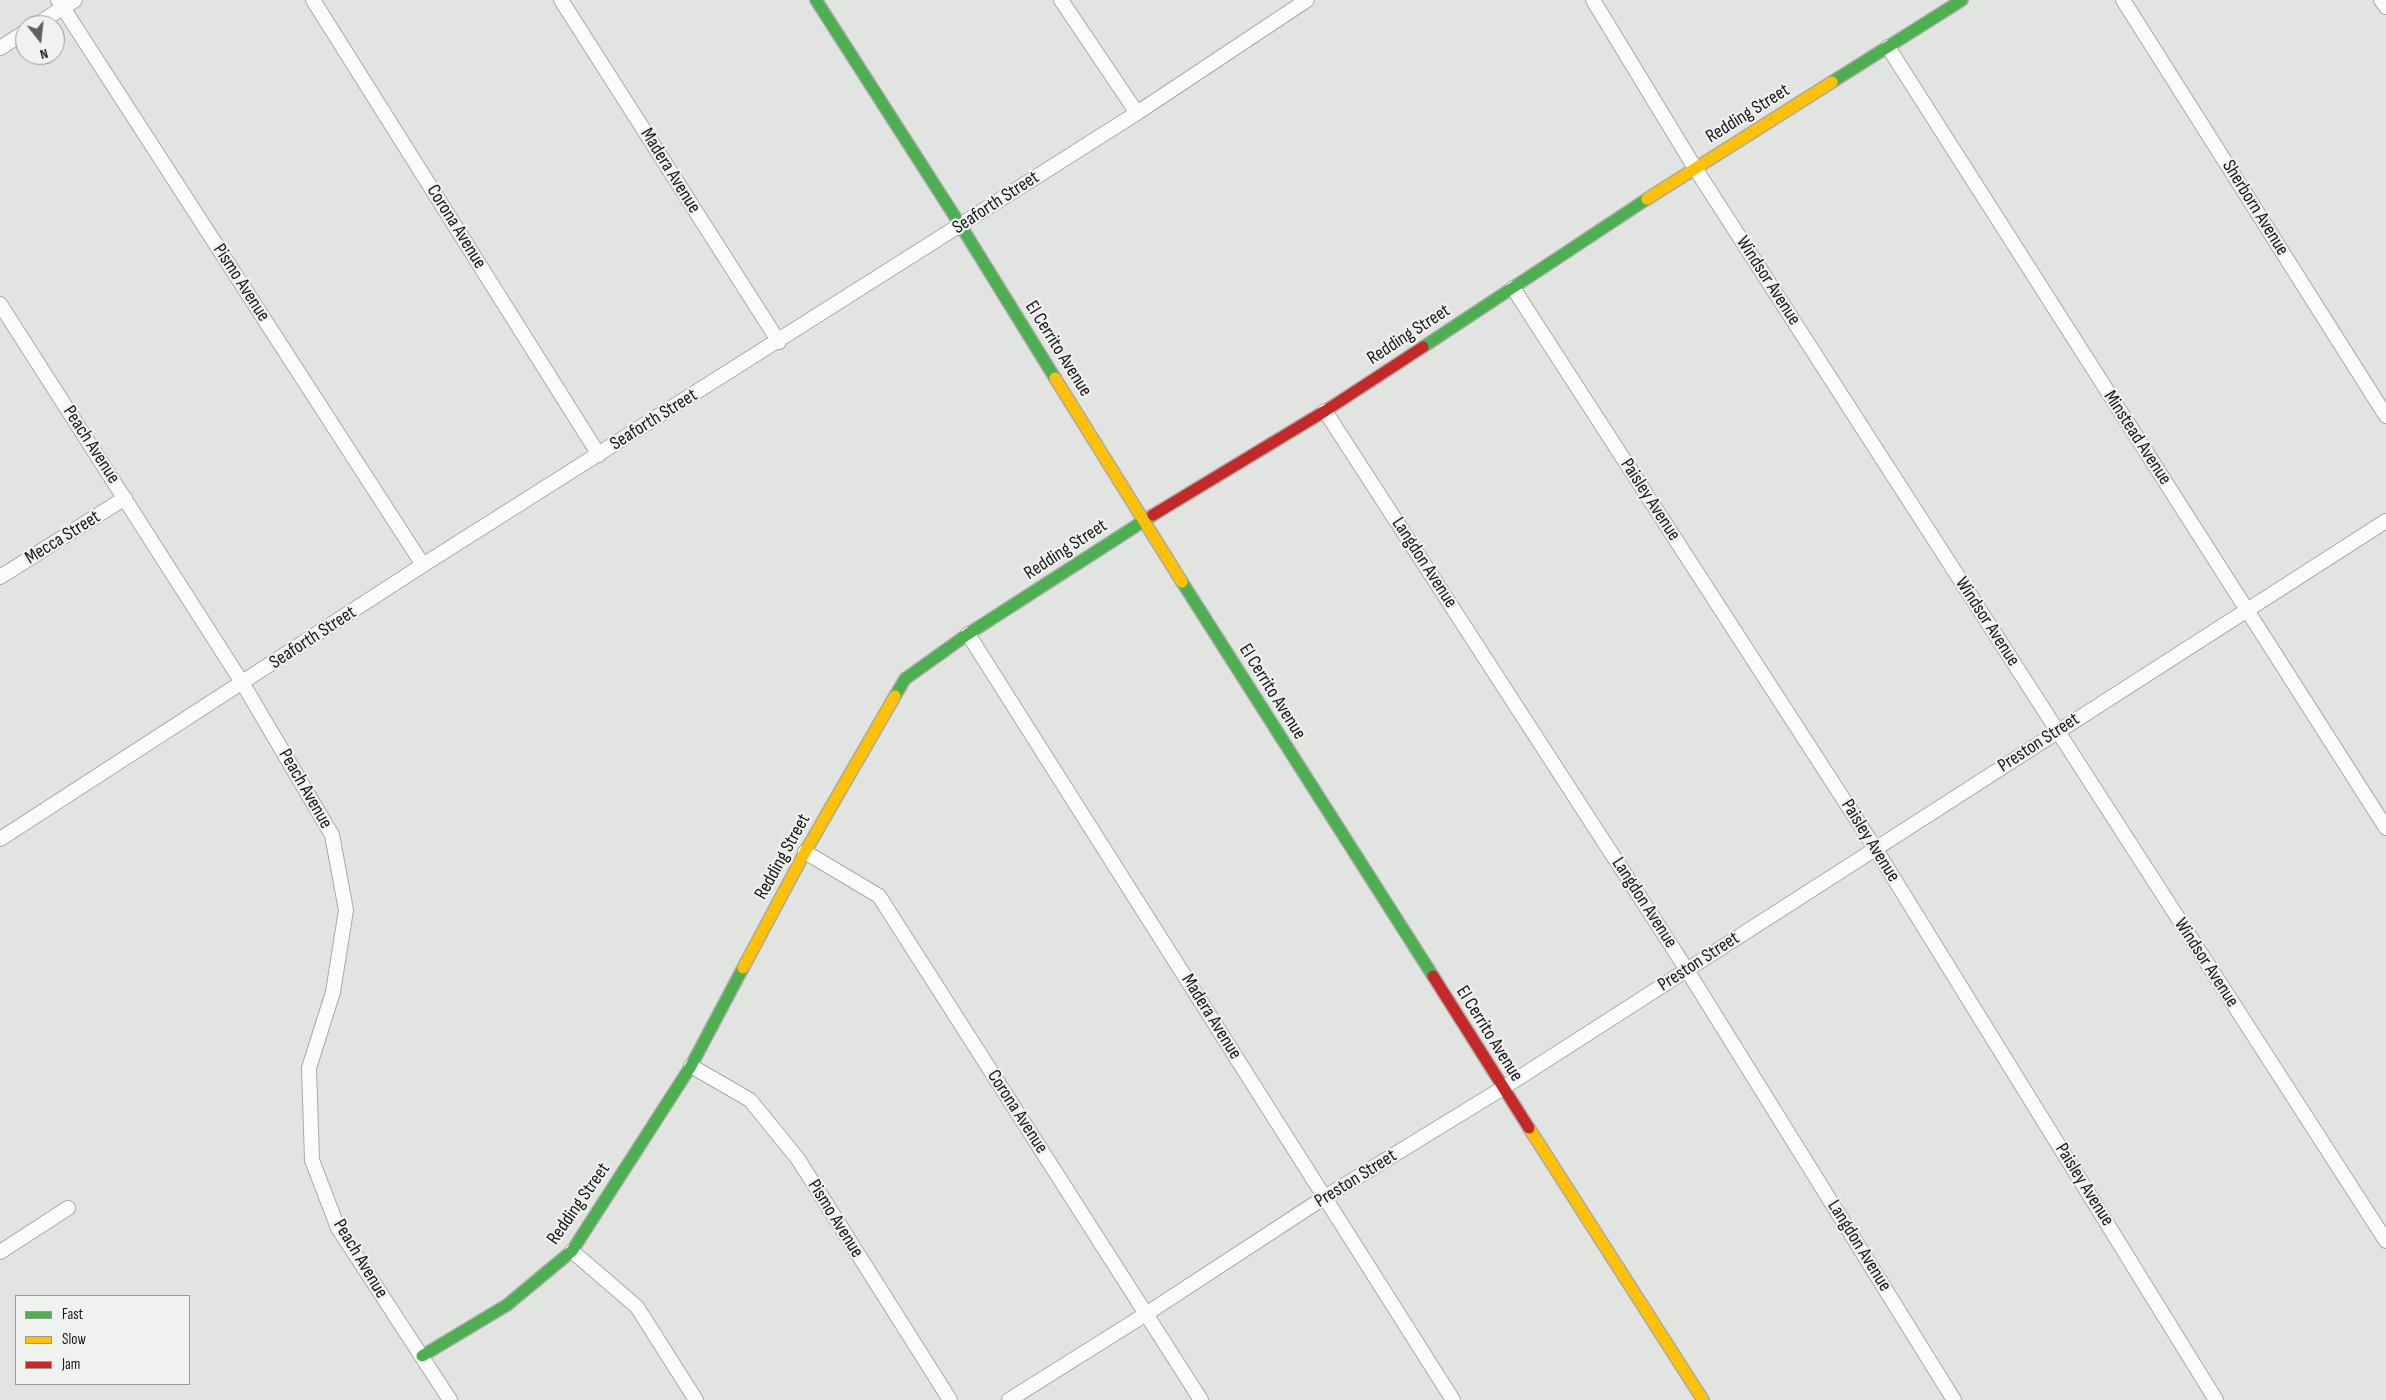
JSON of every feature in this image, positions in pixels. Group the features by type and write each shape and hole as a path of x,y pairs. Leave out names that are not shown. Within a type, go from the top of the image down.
{"street":[{"name":"Corona Avenue","path":"313,0 599,455"},
{"name":"Madera Avenue","path":"561,0 779,342"},
{"name":"El Cerrito Avenue","path":"816,0 961,226 1143,521 1703,1400"},
{"path":"1061,0 1137,113"},
{"name":"Seaforth Street","path":"0,839 243,684 423,565 961,226 1308,0"},
{"name":"Windsor Avenue","path":"1593,0 1695,168 2386,1241"},
{"name":"Redding Street","path":"422,1356 507,1305 572,1251 691,1066 805,852 905,679 968,634 1143,521 1325,411 1695,168 1962,0"},
{"name":"Sherborn Avenue","path":"2123,0 2386,416"},
{"path":"2382,0 2386,7"},
{"path":"49,15 66,2"},
{"name":"Pismo Avenue","path":"66,2 423,565"},
{"path":"0,48 15,38"},
{"name":"Minstead Avenue","path":"1888,47 2386,828"},
{"name":"Paisley Avenue","path":"1513,288 1875,848 2216,1400"},
{"name":"Peach Avenue","path":"1,310 125,498 243,684 332,835 346,910 332,992 309,1068 312,1160 338,1228 450,1400"},
{"name":"Langdon Avenue","path":"1325,411 1687,970 1954,1400"},
{"name":"Mecca Street","path":"0,577 125,498"},
{"name":"Preston Street","path":"1009,1400 1325,1198 1503,1088 2246,609 2386,521"},
{"name":"Madera Avenue","path":"968,634 1453,1400"},
{"name":"Corona Avenue","path":"805,852 879,896 1201,1400"},
{"name":"Pismo Avenue","path":"691,1066 750,1100 798,1159 950,1400"},
{"path":"0,1252 68,1208"},
{"path":"572,1251 637,1307 696,1400"}],"traffic: fast":[{"path":"816,0 961,226 1055,378"},
{"path":"1832,82 1962,0"},
{"path":"1423,347 1647,199"},
{"path":"895,696 905,679 968,634 1153,515"},
{"path":"1182,582 1433,976"},
{"path":"422,1356 507,1305 572,1251 691,1066 743,968"}],"traffic: slow":[{"path":"1647,199 1832,82"},
{"path":"1055,378 1182,582"},
{"path":"743,968 805,852 895,696"},
{"path":"1529,1128 1703,1400"}],"traffic: jam":[{"path":"1153,515 1325,411 1423,347"},
{"path":"1433,976 1529,1128"}]}
